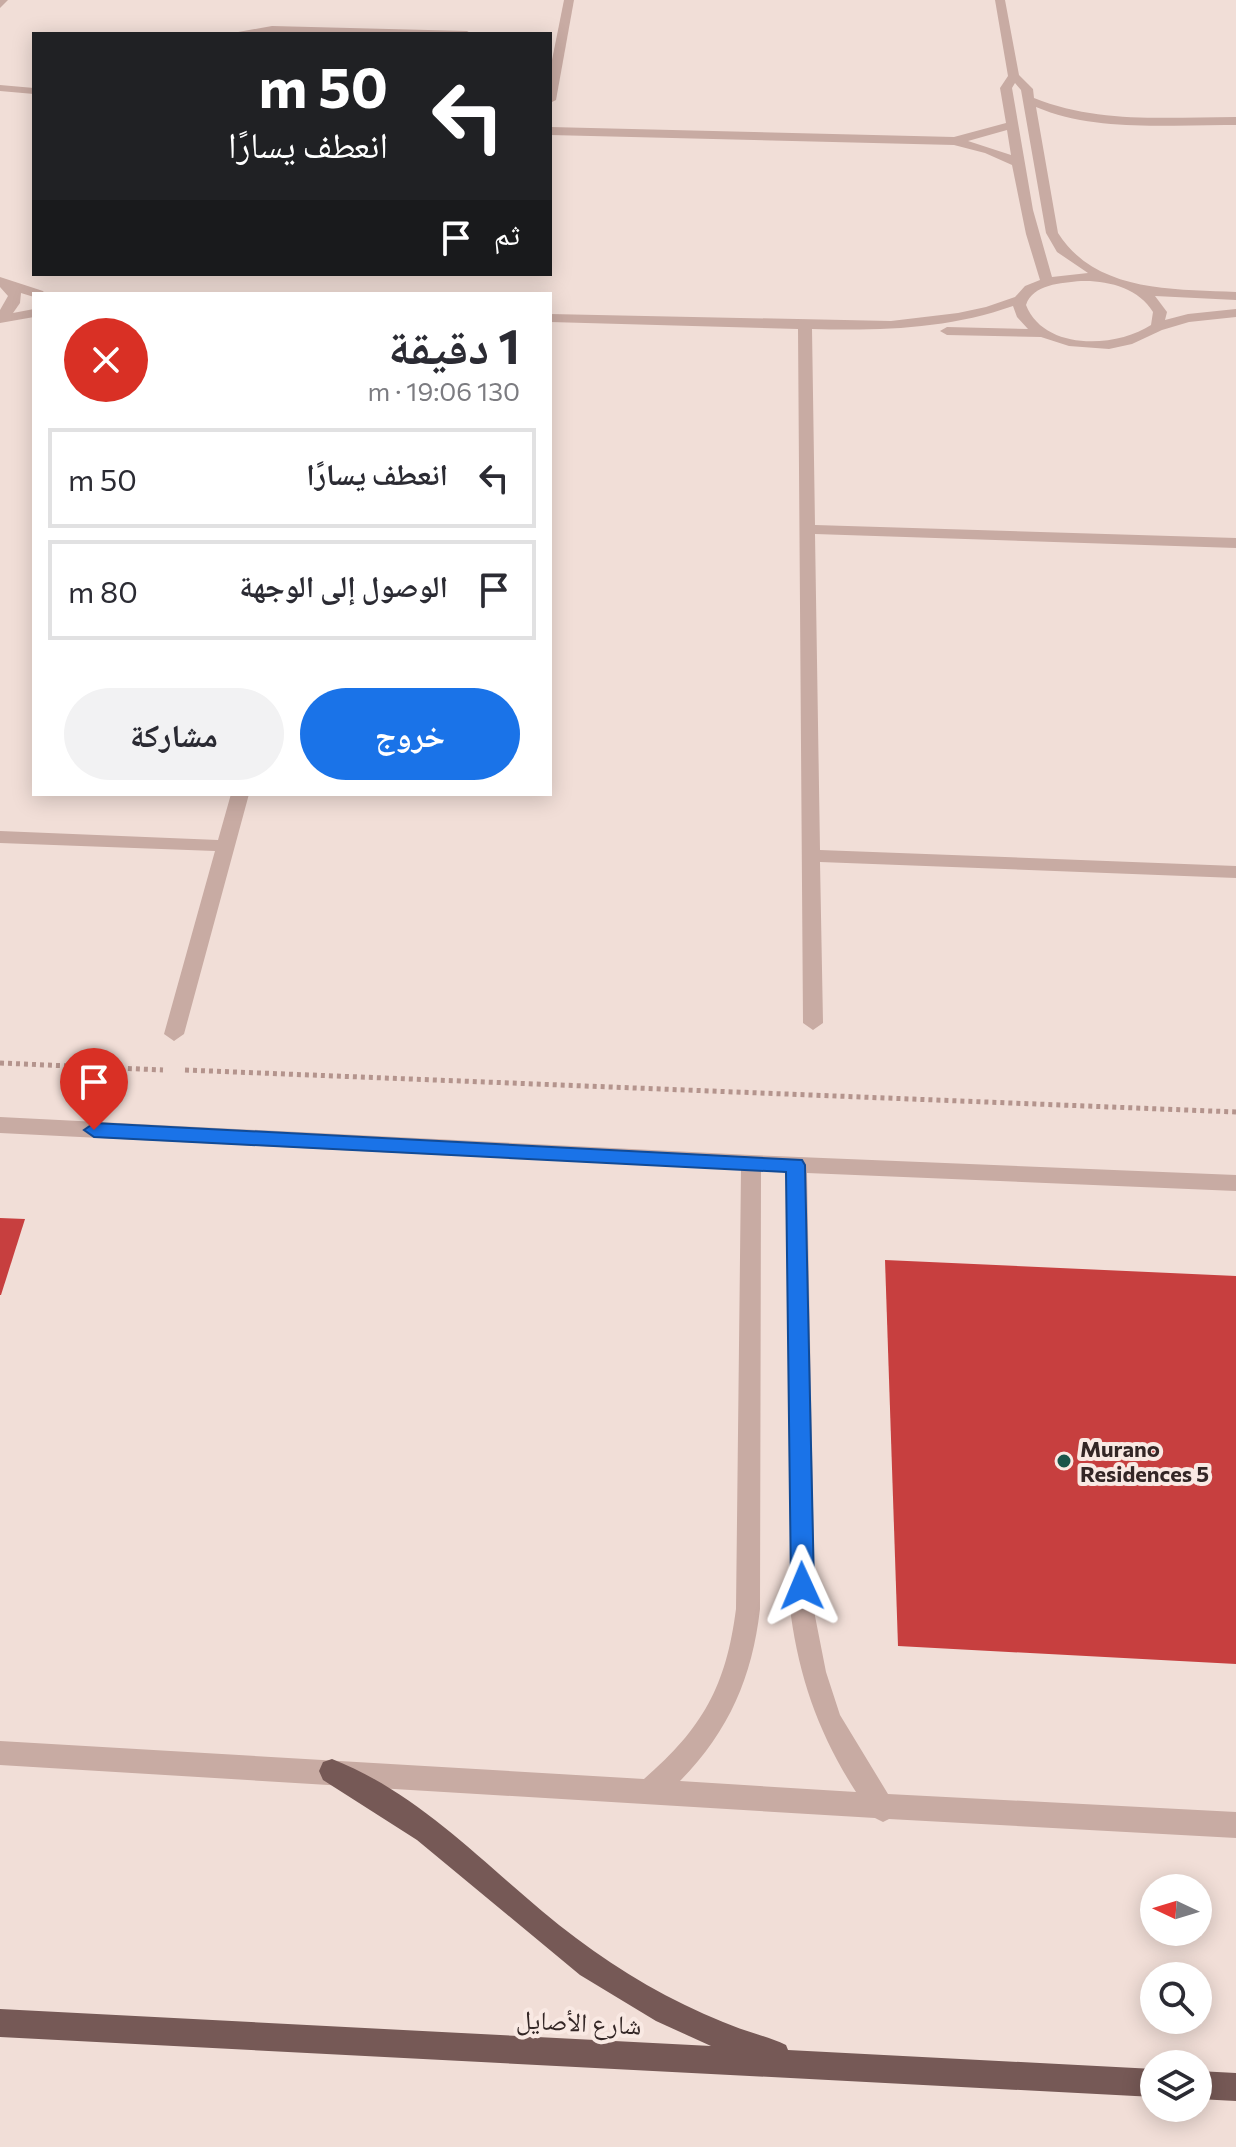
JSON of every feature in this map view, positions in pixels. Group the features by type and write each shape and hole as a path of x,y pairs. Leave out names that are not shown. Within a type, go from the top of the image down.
{"main road":[{"path":"332,1771 369,1791 439,1840 565,1947 618,1984 677,2017 740,2044 807,2064"},
{"name":"شارع الأصايل","path":"0,2023 1140,2082"},
{"path":"1212,2086 1236,2087"}],"street":[{"path":"552,79 556,36 569,0"},
{"path":"1000,0 1014,76 1025,85 1029,100 1045,130 1045,204 1052,233 1062,249 1105,279"},
{"path":"248,32 272,29 389,32"},
{"path":"1014,76 1006,88 1018,163 1035,246 1047,281"},
{"path":"0,88 32,91"},
{"path":"1029,100 1053,111 1084,118 1236,121"},
{"path":"1045,130 1084,118"},
{"path":"954,141 1012,125"},
{"path":"552,131 954,141 989,150 1018,163"},
{"path":"1025,204 1045,204"},
{"path":"1044,333 1024,317 1020,308 1027,292 1047,281 1075,277 1105,279 1140,291 1236,296"},
{"path":"4,283 32,292"},
{"path":"0,317 15,299 14,292 4,283"},
{"path":"848,326 880,332 992,330 1044,333 1079,344 1118,344 1149,335 1161,320 1157,305 1140,291"},
{"path":"552,318 848,326 956,319 1022,299"},
{"path":"0,317 32,313"},
{"path":"1157,327 1188,318 1236,313"},
{"path":"805,325 813,1023"},
{"path":"807,529 1236,543"},
{"path":"174,1034 239,796"},
{"path":"0,837 226,846"},
{"path":"811,856 1236,872"},
{"path":"0,1125 751,1163 1236,1183"},
{"path":"649,1792 683,1763 712,1728 733,1690 745,1650 748,1609 751,1163"},
{"path":"796,1165 803,1616 809,1665 825,1714 848,1759 883,1809"},
{"path":"0,1753 332,1771 883,1809 1236,1825"}],"path":[{"path":"0,1063 168,1070"},
{"path":"183,1070 1236,1112"}],"building":[{"path":"0,1218 25,1219 1,1295 0,1295"},
{"name":"Murano Residences 5","path":"885,1260 1236,1276 1236,1664 898,1646"}],"place":[{"name":"Murano Residences 5","path":"1064,1461"}],"route":[{"path":"94,1130 796,1165 802,1586"}]}
